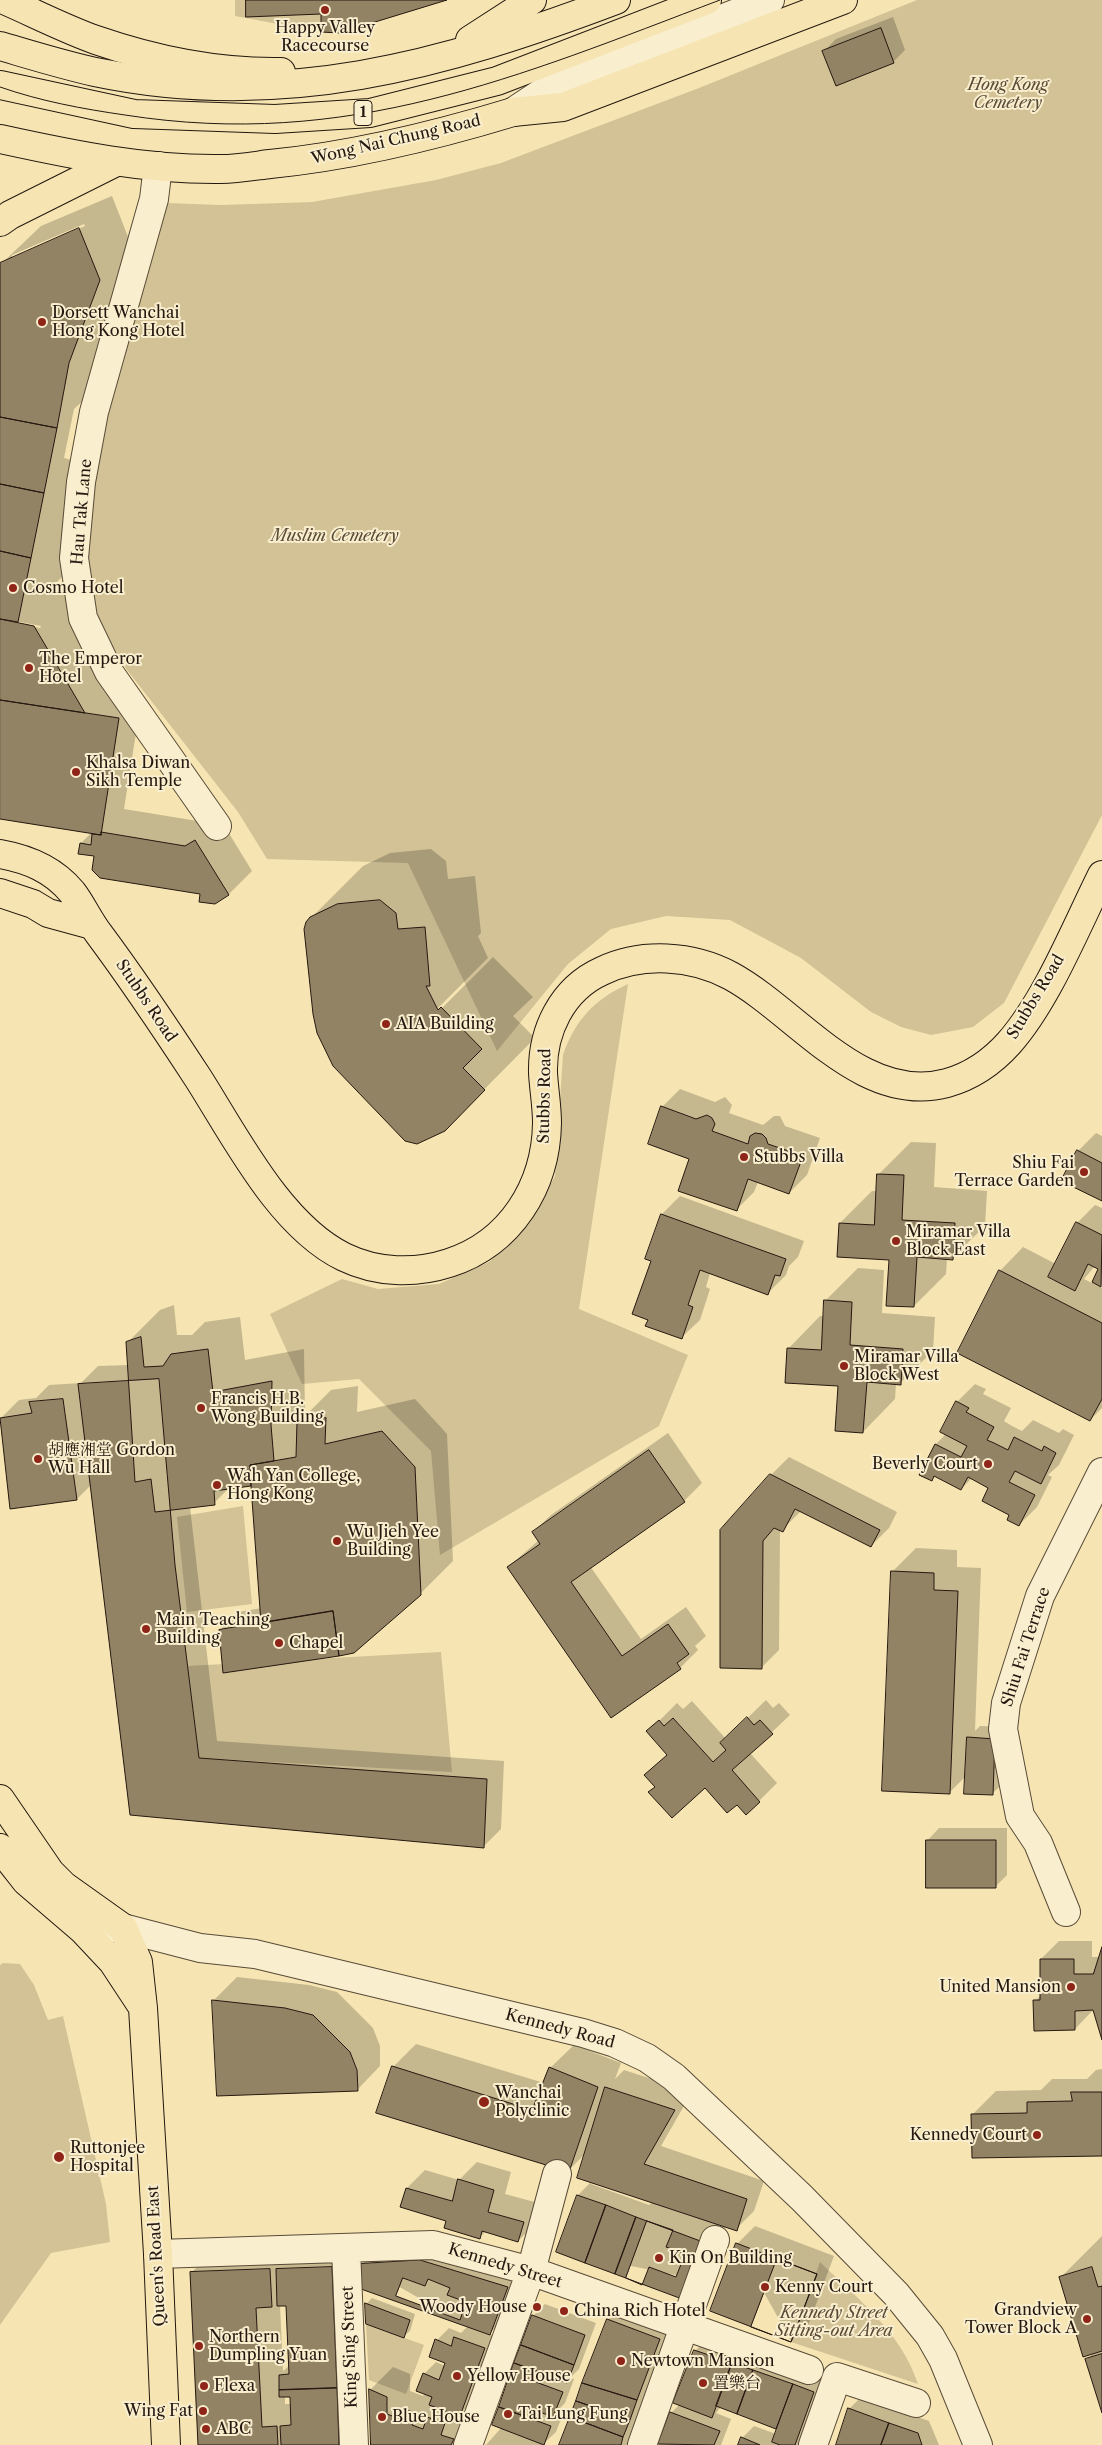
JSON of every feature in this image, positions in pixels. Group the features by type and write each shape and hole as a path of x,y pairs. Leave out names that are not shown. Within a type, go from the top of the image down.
{"main road":[{"path":"4,0 96,40 169,60 244,72 304,71 366,63 470,40 532,0"},
{"name":"1","path":"0,46 96,72 148,80 217,86 297,84 348,79 449,57 539,29 616,0"},
{"name":"1","path":"0,86 134,114 275,119 370,113 497,81 707,0"},
{"path":"513,112 564,107 844,0"},
{"name":"Wong Nai Chung Road","path":"0,139 116,162 222,169 303,161 423,137 513,112"},
{"path":"0,222 10,215 116,162"},
{"name":"Stubbs Road","path":"0,854 28,860 47,870 71,890 92,925 140,988 260,1174 291,1214 322,1243 346,1258 376,1268 415,1270 443,1264 468,1255 499,1234 523,1208 538,1178 546,1145 547,1123 543,1060 550,1028 559,1009 570,994 599,972 625,963 654,958 690,961 711,967 745,984 856,1067 896,1083 920,1086 935,1085 967,1076 979,1069 1000,1053 1013,1038 1033,1009 1102,875"},
{"path":"0,893 33,904 48,913 92,925"},
{"path":"0,1799 50,1872 64,1886 123,1928"},
{"name":"Queen's Road East","path":"0,1848 26,1881 82,1929 113,1962 143,2008"},
{"name":"Queen's Road East","path":"123,1928 138,1962 143,2008 158,2254 166,2445"}],"street":[{"path":"470,40 543,22 602,0"},
{"name":"Wong Nai Chung Road","path":"513,112 555,84 770,0"},
{"name":"Hau Tak Lane","path":"158,166 154,199 94,412 81,482 74,558 83,618 109,672 216,826"},
{"name":"Shiu Fai Terrace","path":"1066,1912 1038,1843 1020,1816 1004,1729 1006,1704 1040,1596 1102,1472"},
{"name":"Kennedy Road","path":"82,1929 123,1928 200,1948 254,1954 583,2033 615,2043 647,2058 697,2096 802,2198 913,2315 943,2359 978,2445"},
{"path":"468,2445 531,2271 557,2174"},
{"path":"642,2445 715,2240"},
{"name":"Kennedy Street","path":"158,2254 433,2245 531,2271 808,2370"},
{"name":"King Sing Street","path":"346,2248 354,2445"},
{"path":"813,2445 837,2377 916,2404"}],"green space":[{"name":"Happy Valley Racecourse","path":"235,0 447,0 339,33 321,32 235,16"},
{"path":"917,0 1102,0 1102,815 1004,1003 973,1027 931,1035 901,1027 871,1012 801,958 730,920 666,916 611,929 568,964 497,1051 408,863 267,859 238,812 127,670 95,616 84,557 96,468 113,379 166,203 221,205 312,202 436,180 501,163 699,88"},
{"path":"628,984 579,1309 688,1355 659,1426 440,1555 431,1451 359,1379 302,1384 270,1314 342,1279 378,1289 439,1284 489,1262 528,1225 555,1176 563,1055 574,1031 580,1021 596,1004"},
{"path":"243,1506 252,1604 187,1612 177,1517"},
{"path":"441,1652 452,1772 199,1758 188,1666"},
{"name":"Ruttonjee Hospital","path":"3,1963 20,1964 34,1985 48,2020 63,2016 106,2204 110,2242 51,2253 0,2325 0,1965"},
{"name":"Kennedy Street Sitting-out Area","path":"820,2262 890,2332 901,2348 918,2384 791,2342"},
{"path":"366,2324 424,2345 406,2394 369,2380"}],"building":[{"name":"Happy Valley Racecourse","path":"246,0 447,0 339,33 321,32 321,14 246,17"},
{"path":"881,28 894,63 836,86 822,51"},
{"name":"Dorsett Wanchai Hong Kong Hotel","path":"79,228 100,280 69,363 57,428 0,417 0,263"},
{"path":"0,417 57,428 44,493 0,484"},
{"path":"0,484 44,493 31,558 0,551"},
{"name":"Cosmo Hotel","path":"0,551 31,558 18,622 0,619"},
{"name":"The Emperor Hotel","path":"0,619 34,626 85,713 0,700"},
{"name":"Khalsa Diwan Sikh Temple","path":"0,700 119,718 101,835 0,819"},
{"name":"Khalsa Diwan Sikh Temple","path":"101,832 185,846 195,840 229,895 215,904 199,902 200,894 100,878 92,870 94,856 78,854 80,843 91,845 92,834 101,835"},
{"name":"AIA Building","path":"380,900 396,913 398,929 425,927 430,986 426,986 438,1010 441,1007 482,1049 463,1068 485,1090 445,1131 417,1144 405,1141 333,1066 317,1033 313,1014 304,929 306,922 310,917 337,904"},
{"name":"Stubbs Villa","path":"661,1106 696,1119 707,1115 712,1118 715,1124 712,1131 748,1144 750,1136 755,1133 762,1134 768,1144 803,1156 789,1194 748,1179 737,1211 678,1191 689,1159 648,1144"},
{"name":"Shiu Fai Terrace Garden","path":"1077,1150 1102,1163 1102,1201 1061,1181"},
{"name":"Miramar Villa Block East","path":"877,1174 904,1175 902,1220 955,1223 953,1260 917,1257 914,1307 886,1306 889,1260 837,1257 839,1223 874,1225"},
{"path":"661,1214 786,1259 780,1276 775,1275 768,1295 700,1270 688,1305 693,1307 682,1339 645,1326 648,1320 632,1314 651,1261 645,1259"},
{"path":"1076,1222 1102,1235 1101,1287 1092,1282 1098,1269 1088,1264 1075,1291 1048,1277"},
{"path":"999,1270 1102,1323 1102,1399 1090,1421 957,1353"},
{"name":"Miramar Villa Block West","path":"824,1300 852,1302 850,1345 903,1349 901,1385 867,1382 863,1433 835,1431 838,1386 785,1383 787,1348 821,1350"},
{"name":"Francis H.B. Wong Building","path":"141,1337 144,1367 163,1366 171,1354 208,1349 213,1392 272,1381 271,1425 274,1461 250,1465 251,1486 214,1491 215,1505 155,1512 151,1479 135,1482 126,1342"},
{"name":"Main Teaching Building","path":"159,1379 175,1565 199,1758 487,1779 484,1848 130,1815 78,1384"},
{"name":"胡應湘堂 Gordon Wu Hall","path":"63,1399 77,1500 10,1509 0,1418 32,1413 29,1402"},
{"name":"Beverly Court","path":"956,1401 969,1408 966,1412 994,1427 987,1440 1008,1450 1014,1437 1042,1451 1044,1446 1056,1453 1041,1484 1015,1471 1009,1482 1035,1495 1019,1526 1007,1520 1009,1515 982,1501 988,1488 968,1477 961,1490 934,1476 932,1481 919,1475 935,1444 961,1457 967,1446 940,1432"},
{"name":"Wu Jieh Yee Building","path":"326,1418 325,1444 382,1431 415,1467 421,1595 354,1653 339,1656 333,1611 261,1623 251,1486 250,1465 296,1457 297,1422"},
{"path":"649,1450 685,1502 571,1582 622,1656 668,1624 689,1654 677,1663 681,1669 611,1718 507,1567 540,1544 532,1532"},
{"path":"770,1474 880,1530 871,1547 795,1509 783,1532 774,1528 763,1541 762,1669 720,1668 720,1530"},
{"path":"891,1571 934,1573 934,1590 958,1591 950,1794 882,1791"},
{"name":"Chapel","path":"333,1611 339,1656 223,1673 219,1630"},
{"path":"747,1717 754,1725 760,1720 773,1734 732,1770 760,1802 746,1815 737,1805 727,1813 705,1788 672,1818 648,1792 655,1787 644,1775 667,1755 646,1731 659,1720 664,1726 673,1718 713,1762 726,1750 720,1743"},
{"path":"967,1737 995,1739 993,1795 964,1794"},
{"path":"926,1840 996,1840 996,1888 926,1888"},
{"name":"United Mansion","path":"1102,1947 1102,2040 1093,2010 1075,2011 1075,2030 1034,2031 1033,2000 1040,2000 1040,1959 1074,1959 1074,1974 1093,1974"},
{"path":"212,2000 285,2008 313,2015 350,2052 357,2070 358,2091 217,2096"},
{"path":"392,2066 532,2110 549,2067 598,2087 569,2172 376,2113"},
{"path":"605,2087 675,2110 644,2164 747,2199 737,2231 577,2178"},
{"name":"Kennedy Court","path":"1071,2092 1102,2092 1102,2156 972,2158 971,2114 1027,2113 1027,2102 1072,2101"},
{"path":"458,2179 494,2190 488,2212 524,2222 518,2242 482,2231 480,2239 444,2228 446,2221 400,2207 406,2188 452,2201"},
{"path":"577,2195 606,2205 585,2263 556,2252"},
{"path":"606,2205 636,2217 615,2274 585,2263"},
{"name":"Kin On Building","path":"636,2217 703,2242 682,2299 615,2274"},
{"path":"647,2221 673,2230 666,2247 685,2254 676,2277 649,2267 642,2285 626,2278"},
{"name":"Kenny Court","path":"736,2243 817,2274 791,2342 710,2311"},
{"path":"777,2259 817,2274 791,2342 751,2327"},
{"path":"420,2260 508,2287 490,2335 361,2289 360,2264"},
{"path":"332,2267 337,2388 279,2390 279,2375 289,2374 286,2306 277,2306 276,2269"},
{"name":"Grandview Tower Block A","path":"1092,2267 1098,2287 1102,2286 1102,2351 1083,2357 1059,2277"},
{"path":"270,2269 272,2307 256,2308 262,2427 277,2426 278,2445 198,2445 190,2272"},
{"path":"403,2278 425,2286 428,2279 450,2288 447,2295 466,2302 460,2320 396,2296"},
{"path":"365,2303 410,2320 404,2338 366,2324"},
{"path":"532,2315 585,2335 574,2365 521,2345"},
{"name":"Newtown Mansion","path":"607,2319 660,2339 637,2400 582,2383"},
{"name":"Yellow House","path":"454,2337 485,2348 460,2416 429,2405 432,2397 416,2391 423,2373 439,2380 445,2363 429,2357 435,2339 451,2346"},
{"path":"521,2345 574,2365 567,2383 514,2363"},
{"name":"置樂台","path":"694,2350 732,2363 712,2418 673,2403"},
{"path":"1102,2354 1102,2413 1085,2359"},
{"path":"514,2363 537,2371 533,2381 563,2392 553,2417 524,2406 521,2415 499,2407"},
{"path":"732,2363 753,2370 737,2414 716,2406"},
{"path":"753,2370 793,2384 776,2429 737,2414"},
{"path":"582,2383 637,2400 630,2420 576,2401"},
{"path":"793,2384 814,2392 795,2445 780,2445 772,2442"},
{"path":"337,2388 339,2445 281,2445 280,2426 291,2425 290,2397 279,2397 279,2390"},
{"name":"Blue House","path":"369,2389 387,2397 387,2414 403,2420 406,2410 416,2413 412,2425 423,2429 427,2417 445,2423 441,2435 454,2439 451,2445 371,2445"},
{"path":"576,2401 630,2420 623,2437 570,2417"},
{"path":"499,2407 551,2426 544,2445 492,2425"},
{"path":"848,2408 889,2423 881,2445 836,2445"},
{"path":"670,2412 720,2431 714,2445 658,2444"},
{"path":"570,2417 623,2437 621,2445 559,2445"},
{"path":"889,2423 918,2433 922,2445 881,2445"},
{"path":"741,2437 760,2445 738,2445"}],"tram line":[{"path":"0,87 46,100 125,115 206,123 284,123 358,114 430,100 573,55 720,0"}],"place":[{"name":"Happy Valley Racecourse","path":"325,10"},
{"name":"Dorsett Wanchai Hong Kong Hotel","path":"42,322"},
{"name":"Cosmo Hotel","path":"13,588"},
{"name":"The Emperor Hotel","path":"29,668"},
{"name":"Khalsa Diwan Sikh Temple","path":"76,772"},
{"name":"AIA Building","path":"386,1024"},
{"name":"Stubbs Villa","path":"744,1157"},
{"name":"Shiu Fai Terrace Garden","path":"1084,1172"},
{"name":"Miramar Villa Block East","path":"896,1241"},
{"name":"Miramar Villa Block West","path":"844,1366"},
{"name":"Francis H.B. Wong Building","path":"201,1408"},
{"name":"胡應湘堂 Gordon Wu Hall","path":"38,1459"},
{"name":"Beverly Court","path":"988,1464"},
{"name":"Wah Yan College, Hong Kong","path":"217,1485"},
{"name":"Wu Jieh Yee Building","path":"337,1541"},
{"name":"Main Teaching Building","path":"146,1629"},
{"name":"Chapel","path":"279,1643"},
{"name":"United Mansion","path":"1071,1987"},
{"name":"Wanchai Polyclinic","path":"484,2102"},
{"name":"Kennedy Court","path":"1037,2135"},
{"name":"Ruttonjee Hospital","path":"59,2157"},
{"name":"Kin On Building","path":"659,2258"},
{"name":"Kenny Court","path":"765,2287"},
{"name":"Woody House","path":"537,2307"},
{"name":"China Rich Hotel","path":"564,2311"},
{"name":"Grandview Tower Block A","path":"1087,2319"},
{"name":"Northern Dumpling Yuan","path":"199,2346"},
{"name":"Newtown Mansion","path":"621,2361"},
{"name":"Yellow House","path":"457,2376"},
{"name":"置樂台","path":"703,2383"},
{"name":"Flexa","path":"204,2386"},
{"name":"Wing Fat","path":"203,2411"},
{"name":"Tai Lung Fung","path":"508,2414"},
{"name":"Blue House","path":"382,2417"},
{"name":"ABC","path":"206,2429"}],"park label":[{"name":"Hong Kong Cemetery","path":"1008,94"},
{"name":"Muslim Cemetery","path":"335,536"}]}
